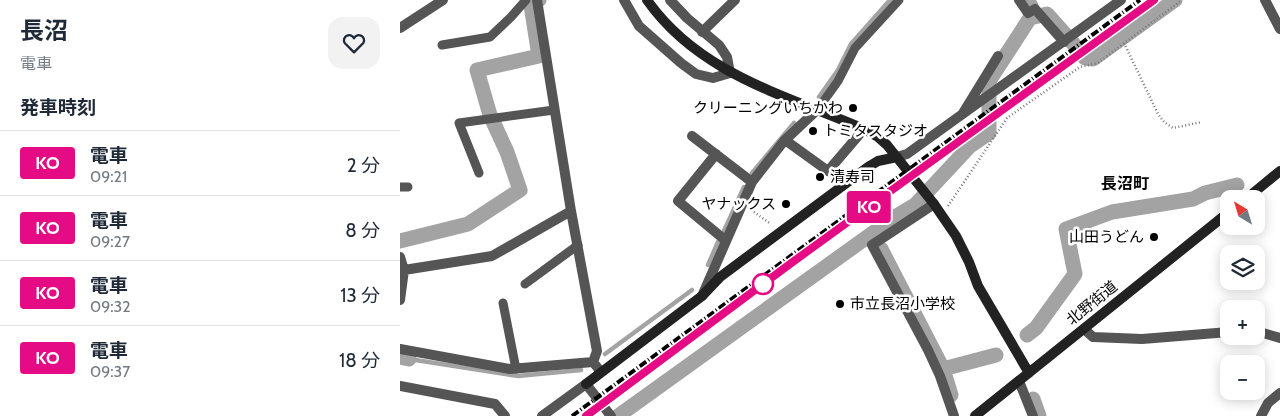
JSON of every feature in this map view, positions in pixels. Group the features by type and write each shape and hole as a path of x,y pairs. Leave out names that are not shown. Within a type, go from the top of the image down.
{"street":[{"path":"400,28 443,0"},
{"path":"536,0 570,211 597,351 593,362"},
{"path":"624,0 639,26 680,63 696,74 713,78 730,73"},
{"path":"647,0 664,22 682,39 706,58 730,73 818,109 878,137 897,157 934,204 956,236 978,286 1029,373"},
{"path":"670,0 702,32 719,45 726,58 730,73"},
{"path":"702,32 735,0"},
{"path":"1019,0 1028,13 1035,9 1064,42"},
{"path":"542,416 702,296 720,277 873,164 906,154 961,117 1121,0"},
{"path":"1265,0 1280,29"},
{"path":"961,117 998,56"},
{"path":"702,296 752,182 785,140 818,109"},
{"path":"785,140 828,172 864,129"},
{"path":"692,136 752,182"},
{"path":"716,154 678,200 725,240"},
{"path":"1257,190 1280,171"},
{"path":"934,204 872,245 928,350 940,376 954,416"},
{"path":"404,270 492,256 570,211"},
{"name":"北野街道","path":"975,416 1220,219"},
{"path":"400,257 404,270 400,300"},
{"path":"1084,329 1093,337 1142,338 1220,333"},
{"path":"1265,334 1280,338"},
{"path":"400,349 510,369 593,362"},
{"path":"593,362 601,372"},
{"path":"1019,381 1033,416"},
{"path":"586,384 610,416"},
{"path":"400,386 495,404 505,416"},
{"path":"984,416 1004,393"},
{"path":"1261,416 1268,403 1280,393"}],"lane":[{"path":"442,44 490,36 511,18 526,0"},
{"path":"818,109 838,81 855,48 898,0"},
{"path":"479,174 458,123 554,110"},
{"path":"525,284 578,245"},
{"path":"503,303 516,368"}],"path":[{"path":"942,216 1007,118 1080,67 1098,63 1182,0"},
{"path":"1124,43 1158,114 1164,122 1173,128 1202,122"},
{"path":"742,204 782,232"}],"waterway":[{"path":"400,241 468,224 520,190 507,152 490,115 477,70 539,56 531,5 539,0"},
{"path":"819,97 838,70 851,44 890,0"},
{"path":"618,416 895,217 915,205 970,146 989,133 989,81 1030,18 1031,6 1027,0"},
{"path":"1030,18 1047,14 1085,58 1093,59 1175,0"},
{"path":"752,173 794,123"},
{"path":"1027,335 1036,328 1075,274 1066,229 1112,212 1193,199 1205,193 1237,185"},
{"path":"724,231 744,187"},
{"path":"708,265 718,242"},
{"path":"881,249 943,369 951,395"},
{"path":"605,354 692,290"},
{"path":"943,369 996,355"},
{"path":"400,357 409,359"},
{"path":"409,359 518,376 581,370"},
{"path":"1033,399 1039,416"}],"railway":[{"path":"572,416 1140,0"},
{"path":"1036,85 1153,0"},
{"path":"587,416 733,306"}],"train":[{"name":"KO","path":"586,416 794,261 1154,0"}],"place":[{"name":"クリーニングいちかわ","path":"853,108"},
{"name":"トミタスタジオ","path":"813,131"},
{"name":"清寿司","path":"820,177"},
{"name":"ヤナックス","path":"786,204"},
{"name":"山田うどん","path":"1154,237"},
{"name":"市立長沼小学校","path":"840,304"}],"district":[{"name":"長沼町","path":"1125,183"}]}
